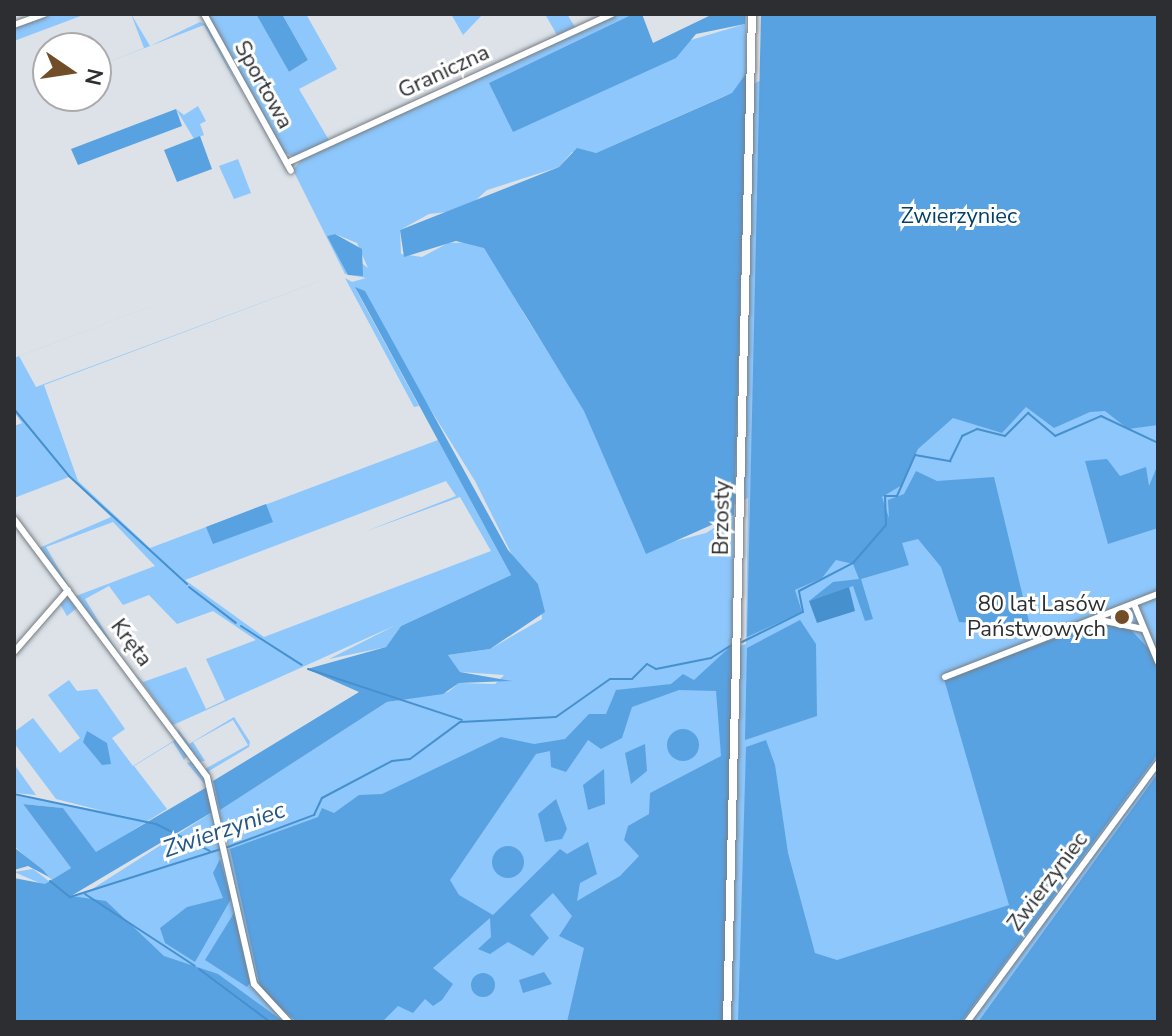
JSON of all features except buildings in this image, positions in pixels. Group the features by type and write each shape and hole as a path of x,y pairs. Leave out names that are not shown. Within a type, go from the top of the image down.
{"street":[{"path":"14,25 44,14"},
{"name":"Sportowa","path":"204,14 291,161 291,171"},
{"name":"Graniczna","path":"291,161 612,14"},
{"name":"Brzosty","path":"727,1022 752,14"},
{"name":"Kręta","path":"14,519 213,792 257,992 289,1022"},
{"path":"14,652 68,590"},
{"path":"945,677 1100,620 1158,594"},
{"path":"1134,604 1158,662"},
{"path":"1100,620 1143,629"},
{"name":"Zwierzyniec","path":"967,1022 1158,763"}],"green space":[{"path":"50,14 86,14 14,41 14,27"},
{"path":"131,14 150,46 112,61 144,48"},
{"path":"206,14 256,14 289,72 308,60 282,14 306,14 337,69 299,89 330,142 295,157 282,152"},
{"path":"256,14 282,14 308,60 289,72"},
{"path":"451,14 483,14 463,35"},
{"path":"545,14 567,14 575,27 515,56 557,35"},
{"path":"618,14 633,14 490,83 691,40 745,24 746,14 747,72 733,93 764,79 1158,14 1158,1022 14,1022 42,884 14,872 33,869 70,897 89,891 214,811 207,787 187,763 194,761 209,787 224,851 229,849 205,769 248,745 233,720 193,742 205,761 199,762 178,729 189,744 234,717 250,742 249,747 209,771 221,809 387,702 448,692 459,683 495,684 504,675 460,672 448,655 490,649 542,619 538,584 518,567 475,481 355,288 419,406 414,407 345,278 352,282 366,278 345,274 293,170 301,160","holes":["729,94 477,242 448,243 422,257 401,254 400,230 429,214 465,210 487,190 559,167 572,152 596,153","335,234 357,243 368,268 327,236","519,306 593,411 643,547 585,411","748,498 746,644 725,651 733,644 734,515 706,533 645,549"]},
{"path":"633,14 642,14 653,43 713,14 746,14 745,24 696,34 676,58 513,132 489,83"},
{"name":"Zwierzyniec","path":"761,14 1158,14 1158,425 1128,429 1105,411 1090,412 1054,428 1026,407 1002,433 953,418 918,449 902,485 882,497 889,518 888,500 904,494 916,471 937,481 994,477 1030,626 959,622 941,567 918,539 902,543 909,565 861,579 873,619 865,621 853,586 809,601 833,582 859,579 853,564 836,560 822,578 795,590 802,612 747,637"},
{"path":"200,22 207,25 243,96 204,25 150,46"},
{"path":"747,72 734,515 646,554 584,411 484,248 456,241 404,257 400,230 559,167 577,148 596,153 732,93"},
{"path":"198,106 206,121 200,124 204,135 194,139 176,109 184,115"},
{"path":"176,109 182,126 78,165 71,149"},
{"path":"200,136 212,169 177,182 164,150"},
{"path":"238,159 251,193 234,199 219,166"},
{"path":"335,234 362,249 363,276 348,275 327,236"},
{"path":"341,273 44,385 78,481 150,548 438,440 511,575 401,626 386,647 329,659 396,625 173,725 136,674 143,682 186,667 206,709 225,700 206,659 256,640 213,611 177,624 149,595 123,605 109,586 85,599 118,653 76,596 155,566 113,522 46,547 72,592 39,548 111,517 69,477 14,498 14,426 22,423 14,412 14,358 19,356 36,387","holes":["446,481 456,496 364,532 460,497 491,551 264,637 185,580"]},
{"path":"355,287 365,291 508,550 538,584 545,612 490,649 448,655 460,672 512,681 459,683 443,694 387,702 220,810 213,781 359,692 307,669 386,647 401,626 511,575"},
{"path":"1107,459 1120,476 1146,467 1149,486 1158,464 1158,528 1108,544 1085,461"},
{"path":"266,504 273,522 213,544 206,527"},
{"path":"70,598 189,754 184,760 173,742 134,766 167,809 96,853 63,808 23,804 71,868 52,880 14,846 14,795 103,811 56,799 14,743 14,732 33,718 60,753 80,738 48,695 69,680 77,691 97,689 125,729 112,738 133,766 175,740 77,608 67,616 60,604"},
{"path":"800,620 816,644 817,716 745,740 747,648"},
{"path":"1098,623 1130,629 1149,649 1158,670 1158,754 961,1022 738,1022 746,747 766,740 775,765 788,853 815,953 837,960 1009,905 944,679"},
{"name":"Zwierzyniec","path":"733,644 723,1022 567,1022 584,948 559,936 572,916 553,893 530,915 549,938 533,956 508,942 490,954 478,949 491,937 490,918 433,968 453,984 442,1000 433,1006 425,999 413,1013 398,1006 382,1022 297,1022 261,991 230,849 318,817 322,808 334,813 359,795 382,794 501,737 534,744 565,739 589,714 606,714 616,690 671,684 683,674 694,680","holes":["679,690 716,691 721,756 650,793 649,814 628,826 624,840 639,856 620,876 577,901 580,883 597,874 588,842 567,854 560,849 493,915 459,895 450,880 536,754 550,751 551,767 566,772 588,740 601,749 622,738 632,707"]},
{"path":"683,729 695,733 699,745 695,757 683,761 671,757 667,745 671,733"},
{"path":"87,731 107,743 111,764 102,765 83,742"},
{"path":"645,744 647,771 631,784 625,753"},
{"path":"14,764 36,795 14,793"},
{"path":"604,769 605,804 588,810 583,785"},
{"path":"1158,773 1158,1022 978,1022 1143,794"},
{"path":"207,787 214,811 71,896 106,901 164,956 218,974 284,1022 14,1022 14,878 45,884 71,868 23,804 63,808 96,852"},
{"path":"556,799 567,829 562,839 545,842 538,814"},
{"path":"508,846 519,851 524,862 519,873 508,878 497,873 492,862 497,851"},
{"path":"15,848 49,877 28,866 14,870"},
{"name":"Zwierzyniec","path":"220,859 231,899 195,962 165,943 160,928 187,907 223,898 213,873"},
{"name":"Zwierzyniec","path":"234,913 250,983 247,987 205,960"},
{"path":"544,972 552,984 523,993 519,980"},
{"path":"483,973 494,980 495,985 488,996 483,997 472,990 471,985 478,974"}],"shaded area":[{"path":"849,587 855,611 817,623 809,601"}],"waterway":[{"path":"14,409 69,476 187,584"},
{"name":"Zwierzyniec","path":"742,642 803,612 799,591 853,563 886,525 885,496 897,496 915,455 950,461 962,436 977,429 1005,436 1028,413 1055,436 1101,416 1158,443"},
{"path":"189,587 236,623"},
{"path":"241,626 302,665"},
{"name":"Zwierzyniec","path":"50,881 70,897 228,847 314,815 322,798 392,761 410,759 460,722 556,717 610,679 632,679 647,664 656,669 711,658 733,644"},
{"path":"308,669 462,720"},
{"path":"14,794 156,824 210,851"},
{"path":"85,894 195,966"},
{"path":"199,969 270,1022"}],"place":[{"name":"80 lat Lasów Państwowych","path":"1122,617"}]}
